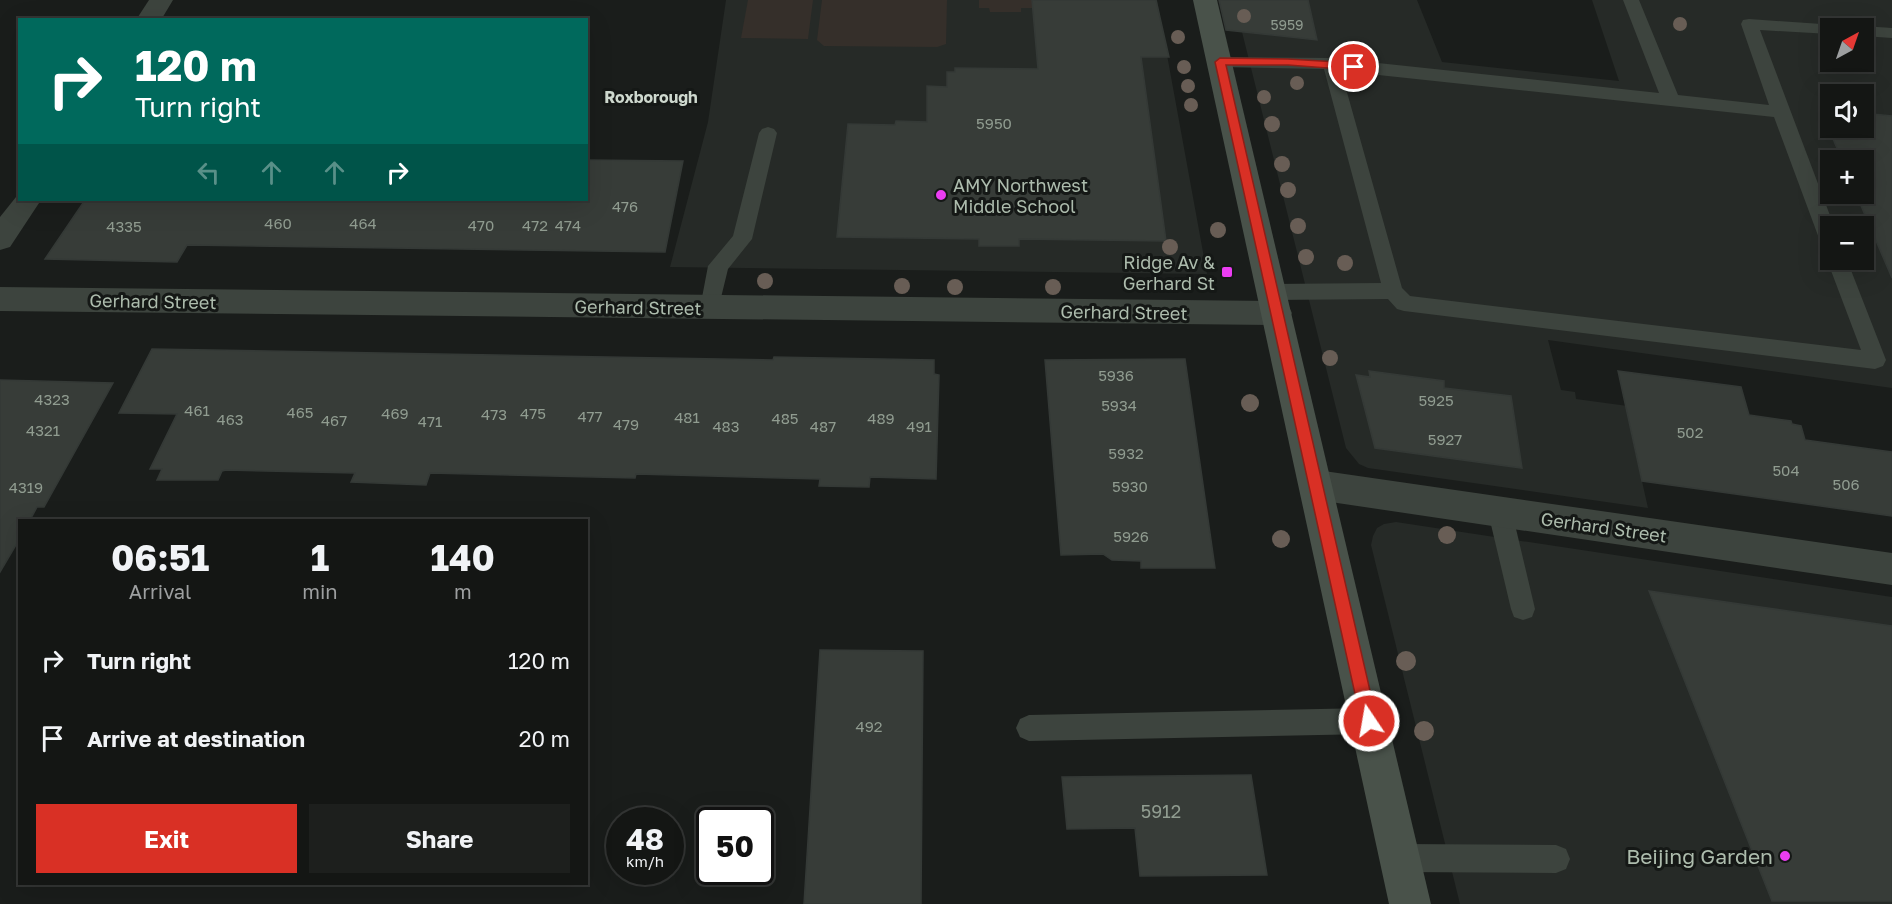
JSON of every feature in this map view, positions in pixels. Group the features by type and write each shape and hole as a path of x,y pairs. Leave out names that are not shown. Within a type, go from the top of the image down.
{"main road":[{"path":"1205,0 1317,485 1410,904"}],"street":[{"path":"149,18 161,0"},
{"path":"0,239 26,201"},
{"name":"Gerhard Street","path":"0,299 710,308 1274,302"},
{"name":"Gerhard Street","path":"1317,485 1892,569"}],"lane":[{"path":"1631,0 1671,100"},
{"path":"1820,28 1749,24 1821,216"},
{"path":"1874,32 1892,33"},
{"path":"1220,62 1331,64 1781,112"},
{"path":"1331,64 1393,291 1404,303 1875,360 1841,270"},
{"path":"710,308 718,266 742,239 768,132"},
{"path":"1274,302 1393,291"},
{"path":"1500,512 1523,609"},
{"path":"1029,728 1369,721"},
{"path":"1400,858 1556,859"}],"shaded area":[{"name":"AMY Northwest Middle School","path":"726,0 1157,0 1207,274 670,267 708,122"},
{"path":"748,0 813,0 808,39 741,38"},
{"path":"822,0 947,0 946,44 937,47 824,46 817,40"},
{"path":"979,0 1032,0 1033,8 1021,8 1021,12 990,12 989,8 979,8"},
{"path":"1234,0 1417,0 1442,62 1619,81 1592,0 1892,0 1892,388 1548,340 1561,390 1575,392 1576,399 1635,407 1631,432 1648,508 1368,468 1359,464 1346,448"},
{"path":"1396,522 1892,597 1892,904 1460,904 1371,545 1377,528"}],"building":[{"path":"1032,0 1156,0 1169,57 1141,57 1166,241 1019,239 1019,246 979,246 979,239 837,237 848,124 895,125 896,121 927,122 927,86 947,87 947,72 955,72 955,68 1038,69"},
{"path":"1219,0 1308,0 1317,40 1226,30"},
{"path":"1874,114 1892,116 1892,278 1874,236 1874,216 1865,216 1860,204 1874,204 1874,150 1838,150 1833,138 1874,138"},
{"path":"588,160 683,161 665,252 187,245 177,262 45,259 84,201 588,201"},
{"path":"152,349 773,360 774,357 934,360 934,374 939,375 936,479 870,477 869,487 819,486 820,479 636,474 635,478 430,473 426,485 351,482 355,473 226,470 222,471 218,480 157,480 162,469 150,469 177,414 119,413"},
{"path":"1185,359 1215,568 1141,568 1141,561 1112,560 1103,554 1061,555 1045,360"},
{"path":"1369,371 1444,381 1444,388 1511,396 1522,468 1375,448 1356,375 1370,377"},
{"path":"1618,371 1741,387 1749,415 1791,421 1792,424 1801,426 1805,440 1892,452 1892,516 1642,481"},
{"path":"0,380 113,383 44,507 37,507 31,519 18,519 18,541 0,572"},
{"path":"1649,591 1892,626 1892,901 1772,901"},
{"path":"820,650 923,651 921,904 804,904"},
{"path":"1251,775 1267,875 1140,876 1135,828 1067,829 1062,777"}],"place":[{"name":"AMY Northwest Middle School","path":"941,195"},
{"name":"Ridge Av & Gerhard St","path":"1227,272"},
{"name":"Beijing Garden","path":"1785,856"}],"district":[{"name":"Roxborough","path":"651,97"}],"route":[{"path":"1354,67 1288,62 1220,62 1369,721"}]}
